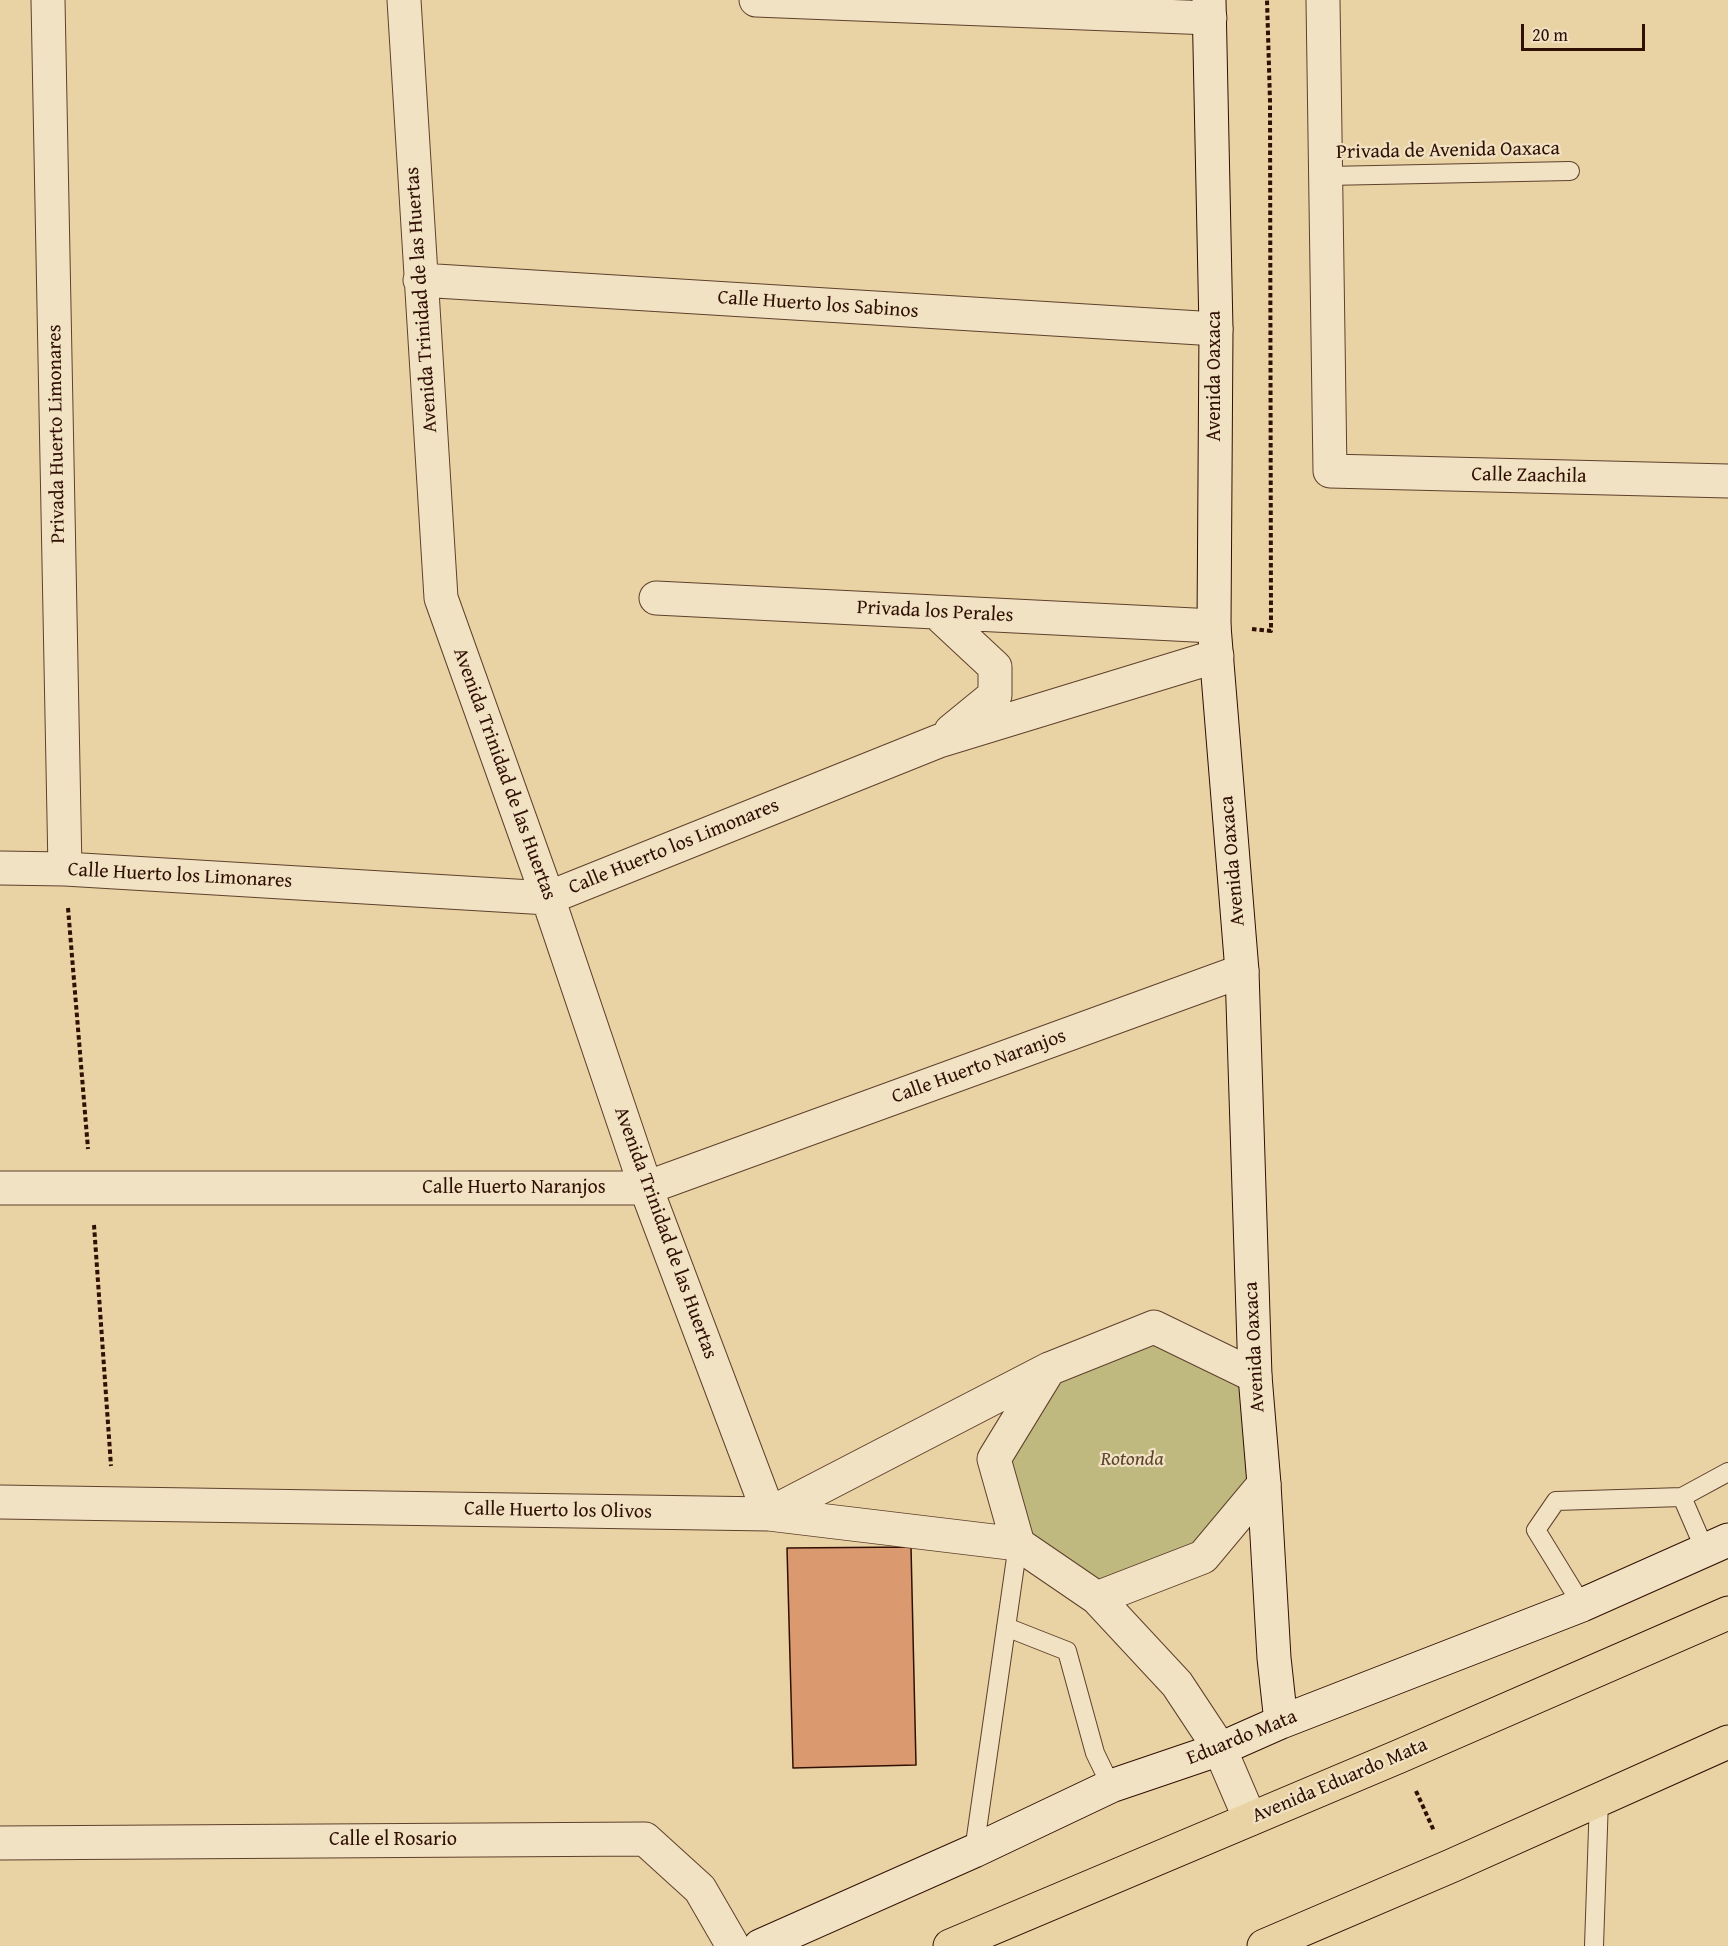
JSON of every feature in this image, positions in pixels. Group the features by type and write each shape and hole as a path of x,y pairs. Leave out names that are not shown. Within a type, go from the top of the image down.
{"main road":[{"name":"Avenida Eduardo Mata","path":"950,1946 1728,1613"},
{"path":"1265,1946 1728,1742"}],"street":[{"name":"Privada Huerto Limonares","path":"48,0 65,868"},
{"name":"Avenida Trinidad de las Huertas","path":"404,0 441,598 548,898 646,1188 769,1514"},
{"path":"756,0 1209,9"},
{"path":"1323,0 1327,176"},
{"name":"Avenida Oaxaca","path":"1209,9 1216,329 1215,641 1242,971 1255,1376 1274,1658 1281,1722"},
{"name":"Calle Zaachila","path":"1327,176 1330,471 1728,480"},
{"name":"Calle Huerto los Sabinos","path":"420,280 1216,329"},
{"name":"Privada los Perales","path":"656,598 936,612 1215,641"},
{"path":"936,612 995,668 995,695 939,741"},
{"name":"Calle Huerto los Limonares","path":"0,868 65,868 548,898 939,741 1215,641"},
{"name":"Calle Huerto Naranjos","path":"0,1188 646,1188 1242,971"},
{"path":"769,1514 1049,1369 1154,1327 1255,1376"},
{"path":"1018,1544 994,1459 1049,1369"},
{"path":"1097,1598 1203,1557 1264,1484"},
{"name":"Calle Huerto los Olivos","path":"0,1502 769,1514 1018,1544 1097,1598 1177,1684 1220,1749 1250,1819"},
{"name":"Eduardo Mata","path":"760,1946 974,1851 1111,1786 1220,1749 1281,1722 1582,1605 1716,1545"},
{"name":"Calle el Rosario","path":"0,1843 645,1839 700,1889 733,1946"}],"lane":[{"name":"Privada de Avenida Oaxaca","path":"1327,176 1570,171"},
{"path":"1582,1605 1536,1530 1556,1501 1682,1497 1728,1472"},
{"path":"1682,1497 1716,1545"},
{"path":"974,1851 1018,1544"},
{"path":"1006,1628 1067,1651 1095,1753 1111,1786"},
{"path":"1594,1946 1599,1799"}],"path":[{"path":"1215,641 1271,631 1270,101 1267,0"}],"green space":[{"name":"Rotonda","path":"1154,1333 1254,1381 1257,1482 1200,1555 1097,1584 1028,1540 1001,1461 1049,1375"}],"building":[{"path":"911,1547 916,1765 793,1768 787,1548"}]}
